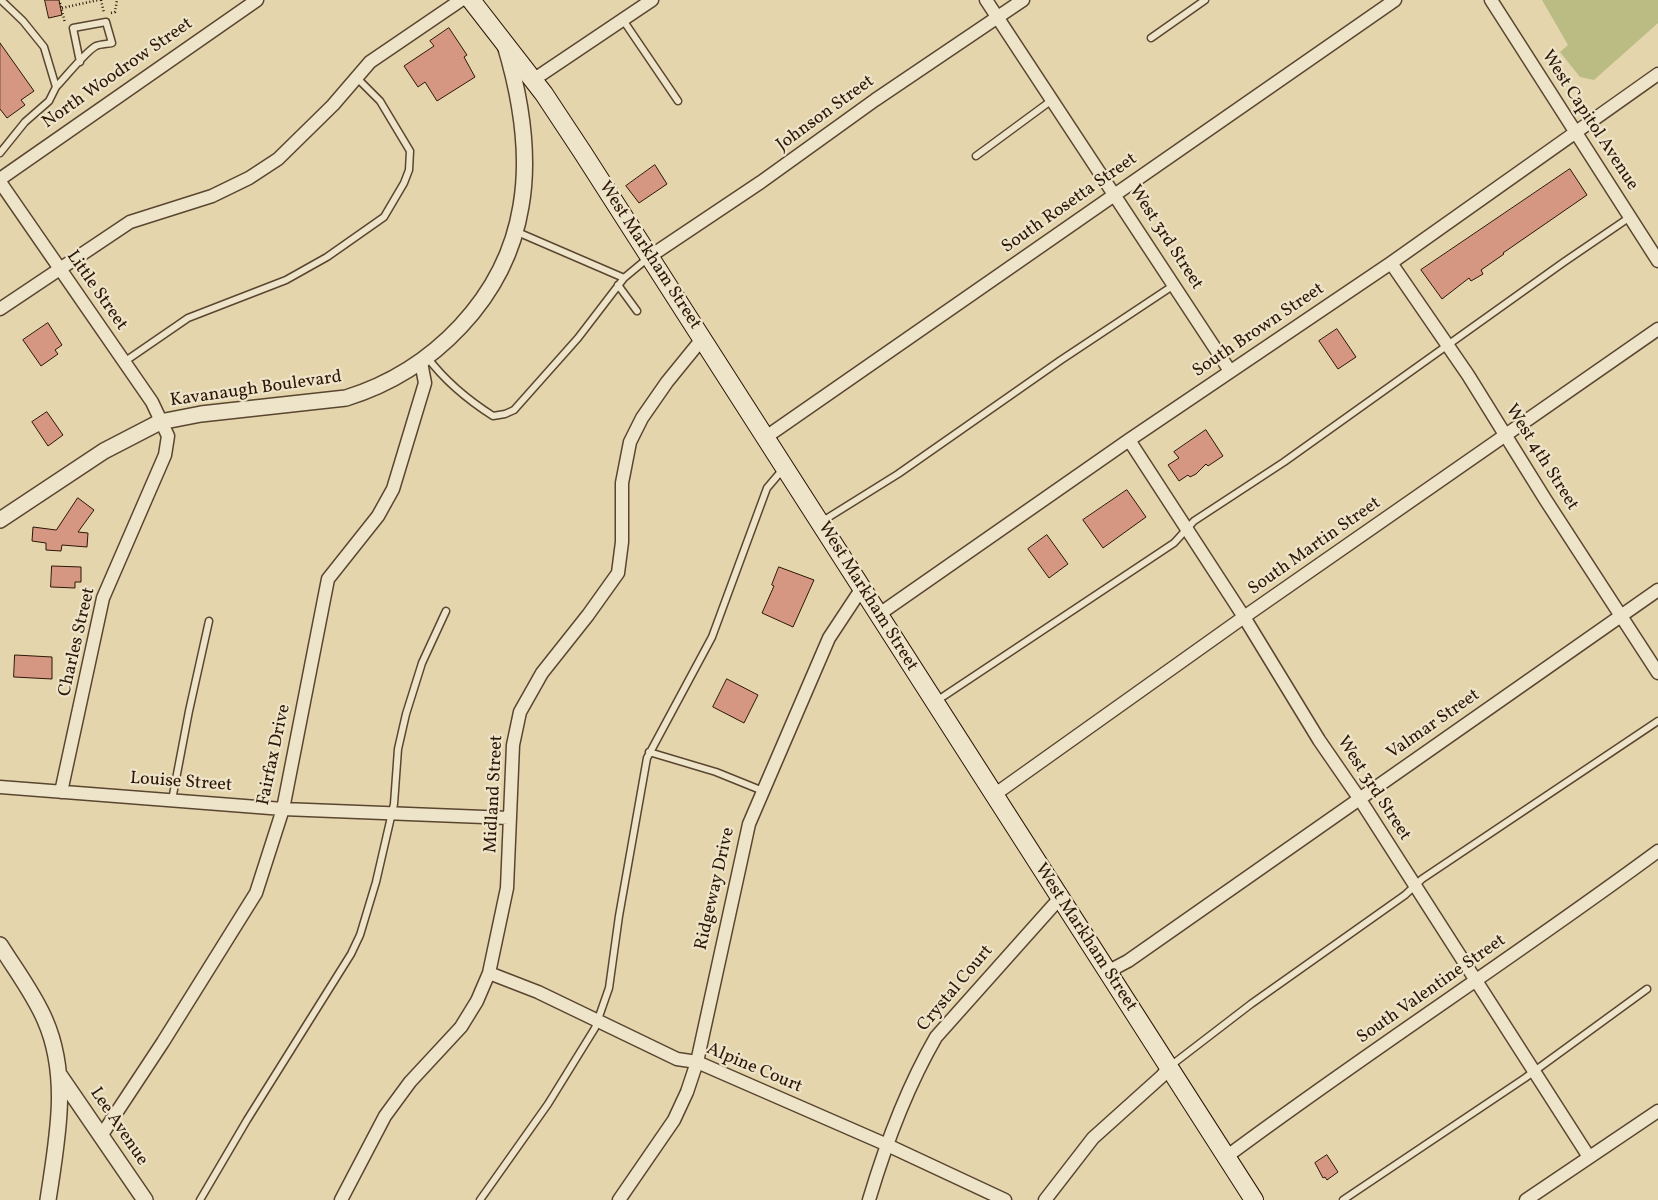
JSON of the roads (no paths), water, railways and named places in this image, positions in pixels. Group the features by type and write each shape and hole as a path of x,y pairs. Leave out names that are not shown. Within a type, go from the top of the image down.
{"main road":[{"name":"West Markham Street","path":"471,0 533,80 649,257 766,437 1059,899 1254,1200"}],"street":[{"name":"North Woodrow Street","path":"0,180 257,0"},
{"path":"0,309 130,222 212,196 250,178 278,160 333,105 370,62 461,0"},
{"path":"533,80 652,0"},
{"name":"West 3rd Street","path":"986,0 1230,371"},
{"name":"Johnson Street","path":"649,257 762,182 875,100 1023,0"},
{"name":"South Rosetta Street","path":"766,437 1395,0"},
{"name":"West Capitol Avenue","path":"1491,0 1658,260"},
{"name":"Kavanaugh Boulevard","path":"0,520 104,451 160,422 201,414 346,398 386,383 424,359 455,334 475,310 500,270 515,231 522,205 523,143 514,80 504,43"},
{"name":"South Brown Street","path":"878,614 1129,440 1391,263 1658,74"},
{"name":"Little Street","path":"0,180 152,402 160,422"},
{"name":"West 4th Street","path":"1391,263 1506,435 1620,617 1658,673"},
{"name":"South Martin Street","path":"994,795 1244,617 1658,329"},
{"name":"Midland Street","path":"341,1200 385,1116 410,1082 461,1027 477,1001 489,973 507,888 513,745 520,712 542,673 588,615 618,573 622,542 622,483 630,442 642,418 667,382 702,339"},
{"name":"Fairfax Drive","path":"101,1136 163,1042 256,893 282,809 328,579 378,516 393,489 425,383 424,359"},
{"name":"Charles Street","path":"61,792 103,598 165,456 168,436 160,422"},
{"name":"West 3rd Street","path":"1129,440 1244,617 1319,740 1359,798 1589,1157"},
{"name":"Ridgeway Drive","path":"619,1200 674,1120 687,1092 697,1062 749,824 829,638 862,588"},
{"name":"Valmar Street","path":"1107,972 1128,961 1658,590"},
{"name":"Louise Street","path":"0,787 282,809 391,815 509,818"},
{"name":"South Valentine Street","path":"1226,1157 1658,851"},
{"name":"Crystal Court","path":"869,1200 886,1144 922,1060 936,1037 1059,899"},
{"path":"0,945 45,1019 59,1063 58,1120 48,1200"},
{"name":"Alpine Court","path":"489,973 538,992 677,1060 697,1062 886,1144 1005,1200"},
{"path":"1044,1200 1093,1138 1162,1076 1168,1068"},
{"name":"Lee Avenue","path":"60,1076 145,1200"},
{"path":"1526,1200 1658,1111"}],"lane":[{"path":"1,0 23,21 44,47 56,87"},
{"path":"1151,38 1205,0"},
{"path":"623,20 678,101"},
{"path":"0,153 24,122 49,101 56,87 96,46 112,43 106,22 73,28 80,62"},
{"path":"124,362 188,318 286,280 327,257 384,217 404,183 408,170 410,151 380,101 356,77"},
{"path":"976,156 1052,100"},
{"path":"934,703 1174,543 1194,522 1284,462 1564,262 1630,218"},
{"path":"515,231 624,278"},
{"path":"424,359 475,405 493,416 514,410 547,374 624,278 649,257"},
{"path":"618,285 637,311"},
{"path":"820,523 885,483 1061,360 1174,285"},
{"path":"480,1200 548,1104 598,1021 609,988 619,916 644,770 650,752 703,656 767,488 784,467"},
{"path":"200,1200 247,1120 351,954 360,935 376,882 391,815 398,749 406,714 422,663 446,612"},
{"path":"172,800 188,711 209,620"},
{"path":"1168,1068 1251,1004 1397,900 1414,885 1599,758 1658,721"},
{"path":"650,752 716,772 763,791"},
{"path":"1343,1200 1534,1070 1647,989"}]}
